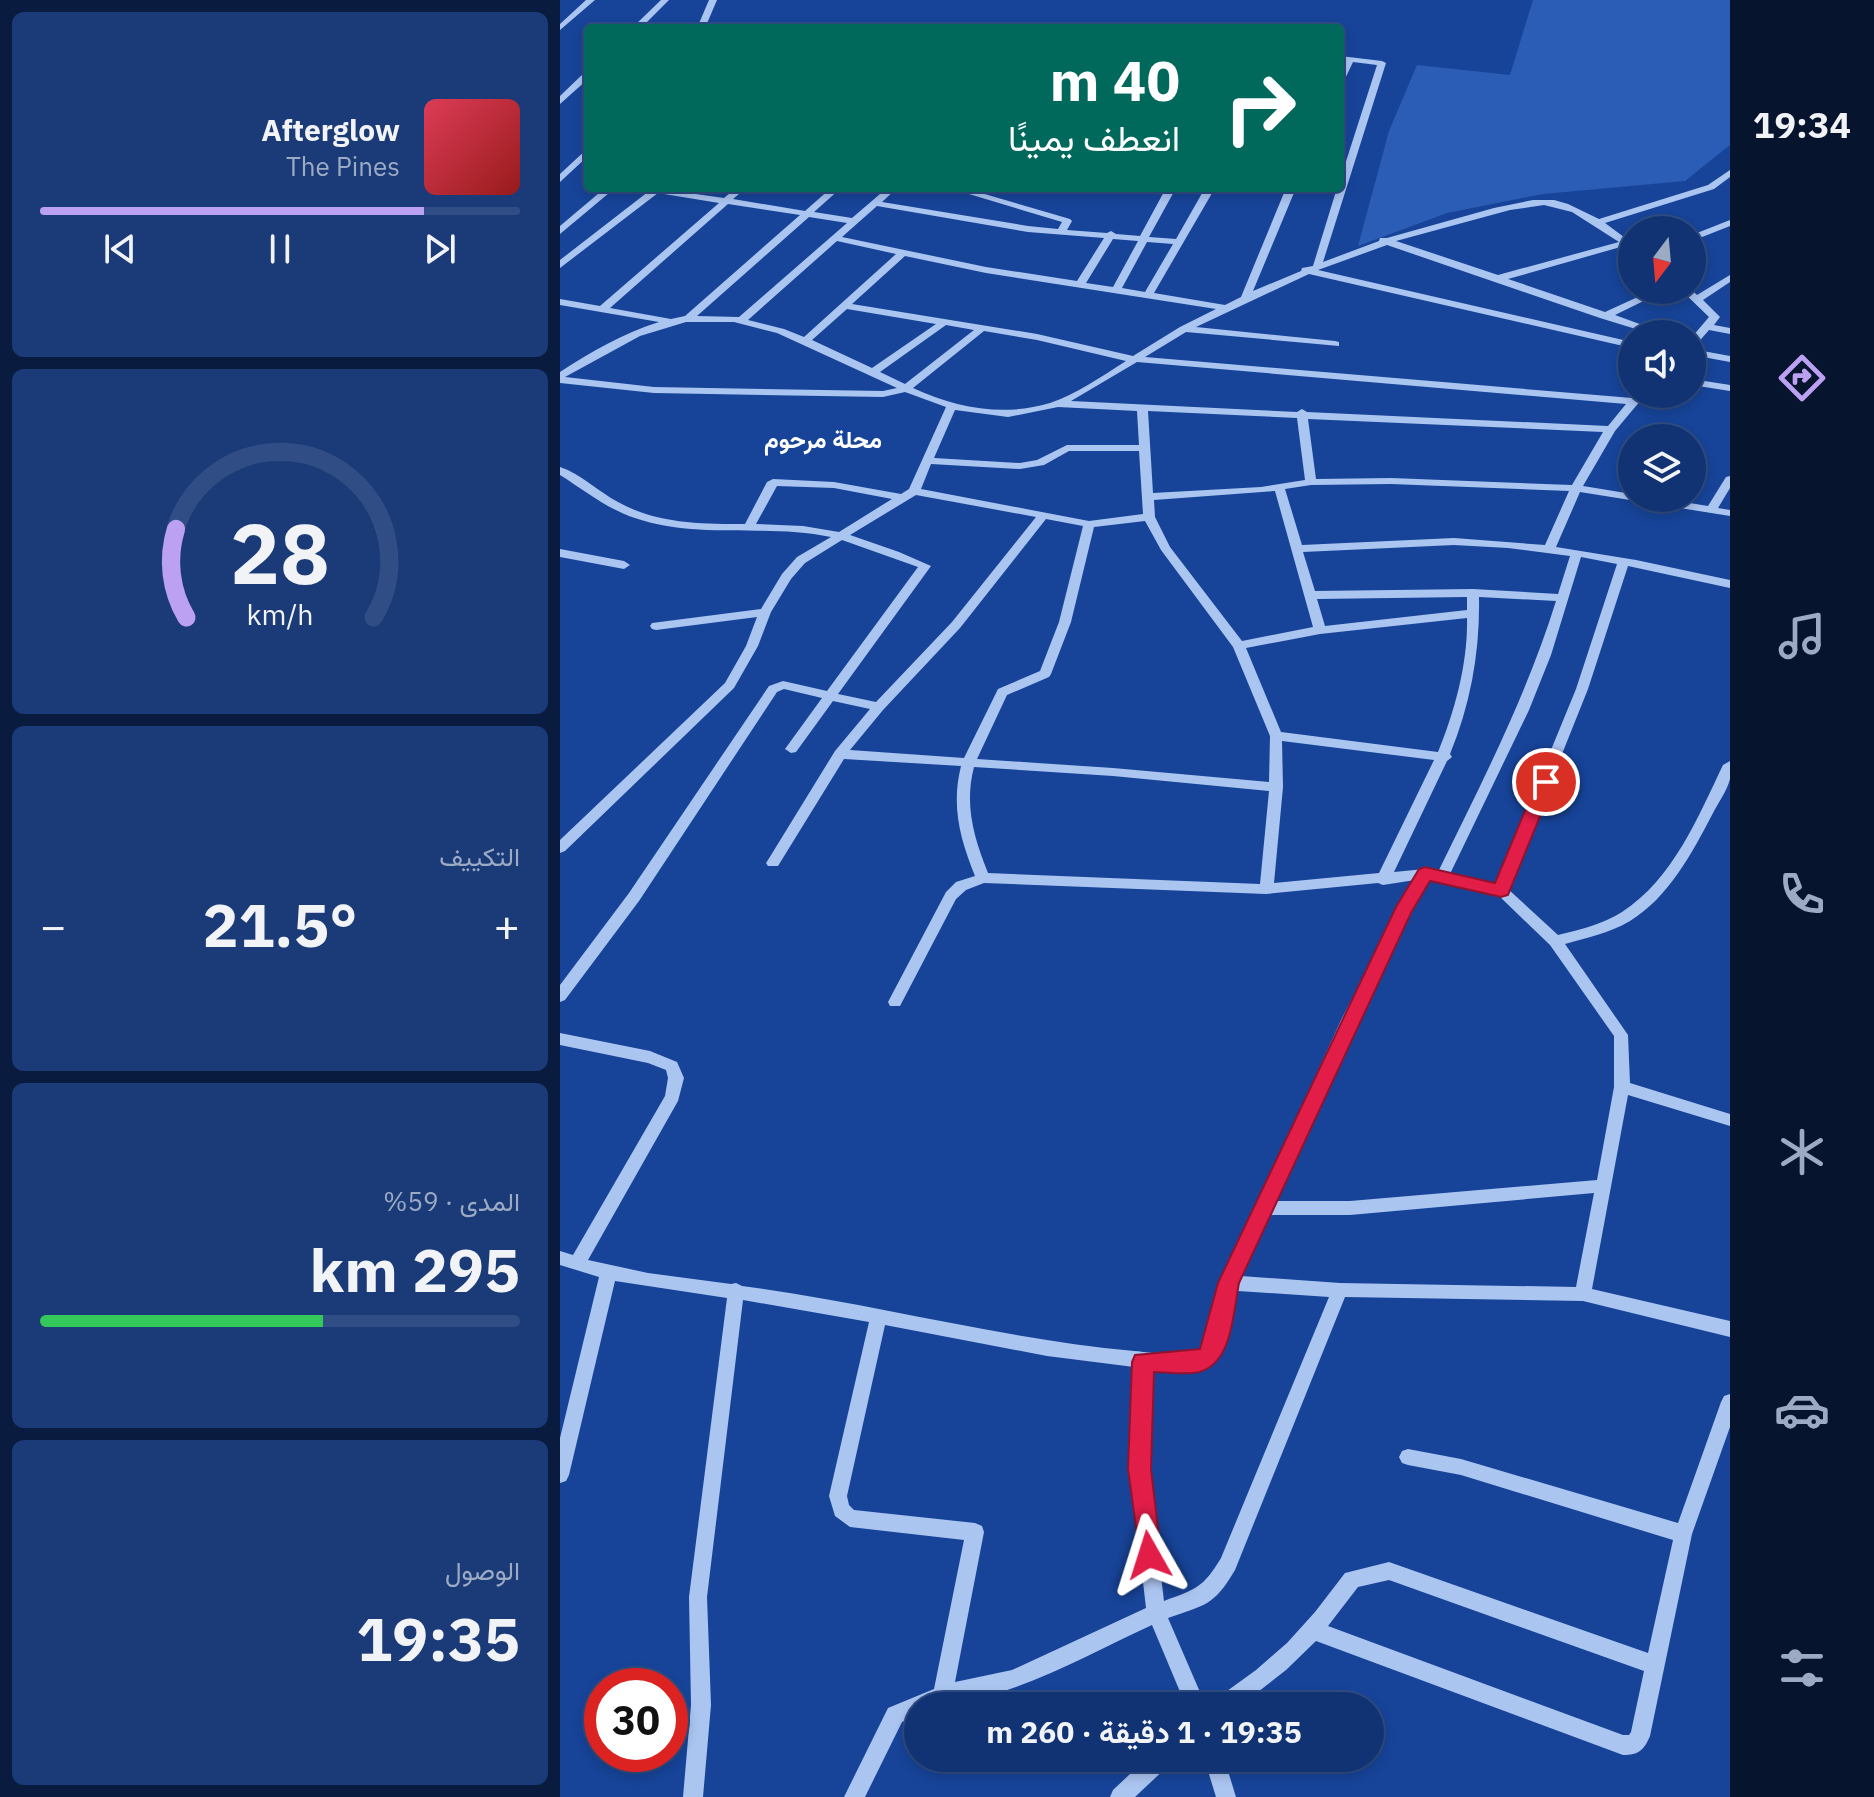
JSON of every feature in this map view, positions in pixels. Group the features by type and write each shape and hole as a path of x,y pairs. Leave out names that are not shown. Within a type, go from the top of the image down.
{"street":[{"path":"560,28 591,0"},
{"path":"653,0 664,1"},
{"path":"703,24 713,0"},
{"path":"640,24 664,1"},
{"path":"1344,181 1382,63 1345,59"},
{"path":"560,101 584,78"},
{"path":"560,179 584,155"},
{"path":"1597,223 1711,187 1730,173"},
{"path":"560,231 605,192"},
{"path":"560,265 653,192"},
{"path":"675,192 854,221"},
{"path":"602,310 737,192"},
{"path":"688,319 832,192"},
{"path":"742,320 887,192"},
{"path":"968,192 1067,221 1061,232"},
{"path":"1116,290 1169,192"},
{"path":"1148,295 1208,192"},
{"path":"1245,300 1289,192"},
{"path":"1317,265 1340,192"},
{"path":"874,203 1061,232 1177,242"},
{"path":"1057,404 1184,329 1305,270 1383,240 1540,203 1566,207 1618,238"},
{"path":"1706,232 1730,223"},
{"path":"1080,285 1111,234"},
{"path":"834,238 1080,285 1228,308"},
{"path":"1383,240 1618,320"},
{"path":"1496,279 1618,249"},
{"path":"808,339 903,253"},
{"path":"1305,270 1618,342"},
{"path":"1706,294 1730,278"},
{"path":"560,302 671,322"},
{"path":"1604,316 1630,304"},
{"path":"1704,304 1714,313 1715,320 1706,331"},
{"path":"845,306 1132,359 1618,397"},
{"path":"560,378 611,346 671,322 688,319 742,320 808,339 905,389 952,406 1009,412 1057,404 1302,412 1611,429"},
{"path":"873,372 942,324"},
{"path":"1710,327 1730,331"},
{"path":"560,378 623,388 870,395 905,389 981,329"},
{"path":"1184,329 1335,344"},
{"path":"1706,355 1730,359"},
{"path":"1706,384 1730,388"},
{"path":"560,848 730,685 752,646 765,612 786,577 801,560 914,491 952,406"},
{"path":"1142,408 1149,517 1165,548 1239,646 1276,736 1276,787 1266,889"},
{"path":"1549,549 1575,488 1611,429 1629,408"},
{"path":"1302,412 1311,482"},
{"path":"928,461 1020,466 1040,463 1067,448 1144,448"},
{"path":"560,470 636,515 689,526 795,528 840,534 925,566 826,696 791,749"},
{"path":"1711,510 1730,479"},
{"path":"1146,497 1311,482 1442,481 1575,488 1618,495"},
{"path":"748,529 773,482 834,485 902,498"},
{"path":"1279,487 1320,630"},
{"path":"914,491 1089,524 1149,517"},
{"path":"1706,509 1730,513"},
{"path":"773,863 803,809 840,754 879,707 956,625 1043,516"},
{"path":"983,878 964,835 962,788 966,764 1002,692 1045,674 1065,622 1089,524"},
{"path":"1299,549 1443,542 1549,549 1730,584"},
{"path":"560,553 624,565"},
{"path":"1443,875 1523,710 1545,655 1576,554"},
{"path":"1501,890 1582,689 1623,562"},
{"path":"1310,595 1473,593 1562,598"},
{"path":"1383,880 1445,757 1472,653 1473,593"},
{"path":"656,626 765,612"},
{"path":"1239,646 1320,630 1475,613"},
{"path":"560,996 634,897 773,689 783,685 879,707"},
{"path":"1276,736 1445,757"},
{"path":"840,754 1113,772 1276,787"},
{"path":"1555,941 1615,922 1656,893 1698,829 1730,765"},
{"path":"560,1258 608,1273 736,1290 879,1315 1085,1357 1196,1362 1208,1356 1215,1344 1229,1283 1402,912 1425,874"},
{"path":"895,1002 951,896 961,886 983,878 1266,889 1425,874 1443,875 1501,890 1555,941 1621,1035 1622,1087 1583,1294"},
{"path":"560,1039 650,1057 672,1066 676,1078 673,1097 577,1264"},
{"path":"1622,1087 1730,1120"},
{"path":"1263,1208 1350,1208 1601,1186"},
{"path":"560,1475 608,1273"},
{"path":"1229,1283 1340,1290 1583,1294 1730,1329"},
{"path":"693,1797 701,1705 698,1597 736,1290"},
{"path":"956,1692 1013,1679 1156,1613 1201,1597 1215,1586 1340,1290"},
{"path":"879,1315 838,1496 841,1510 850,1518 975,1532 944,1692"},
{"path":"1143,1362 1139,1469 1156,1613 1190,1692"},
{"path":"1315,1631 1623,1745 1634,1745 1640,1736 1683,1534 1730,1402"},
{"path":"1408,1457 1461,1467 1683,1534"},
{"path":"1244,1692 1276,1670 1315,1631 1352,1579 1389,1571 1655,1665"},
{"path":"854,1797 895,1715 904,1711"},
{"path":"1120,1797 1147,1772"},
{"path":"1218,1772 1226,1797"}],"shaded area":[{"path":"1533,0 1730,0 1730,145 1685,181 1543,194 1447,213 1358,246 1389,131 1417,65 1510,75"}],"district":[{"name":"محلة مرحوم","path":"823,439"}],"route":[{"path":"1149,1555 1139,1469 1143,1362 1196,1362 1208,1356 1215,1344 1229,1283 1330,1060 1402,912 1425,874 1443,875 1501,890 1546,782"}]}
